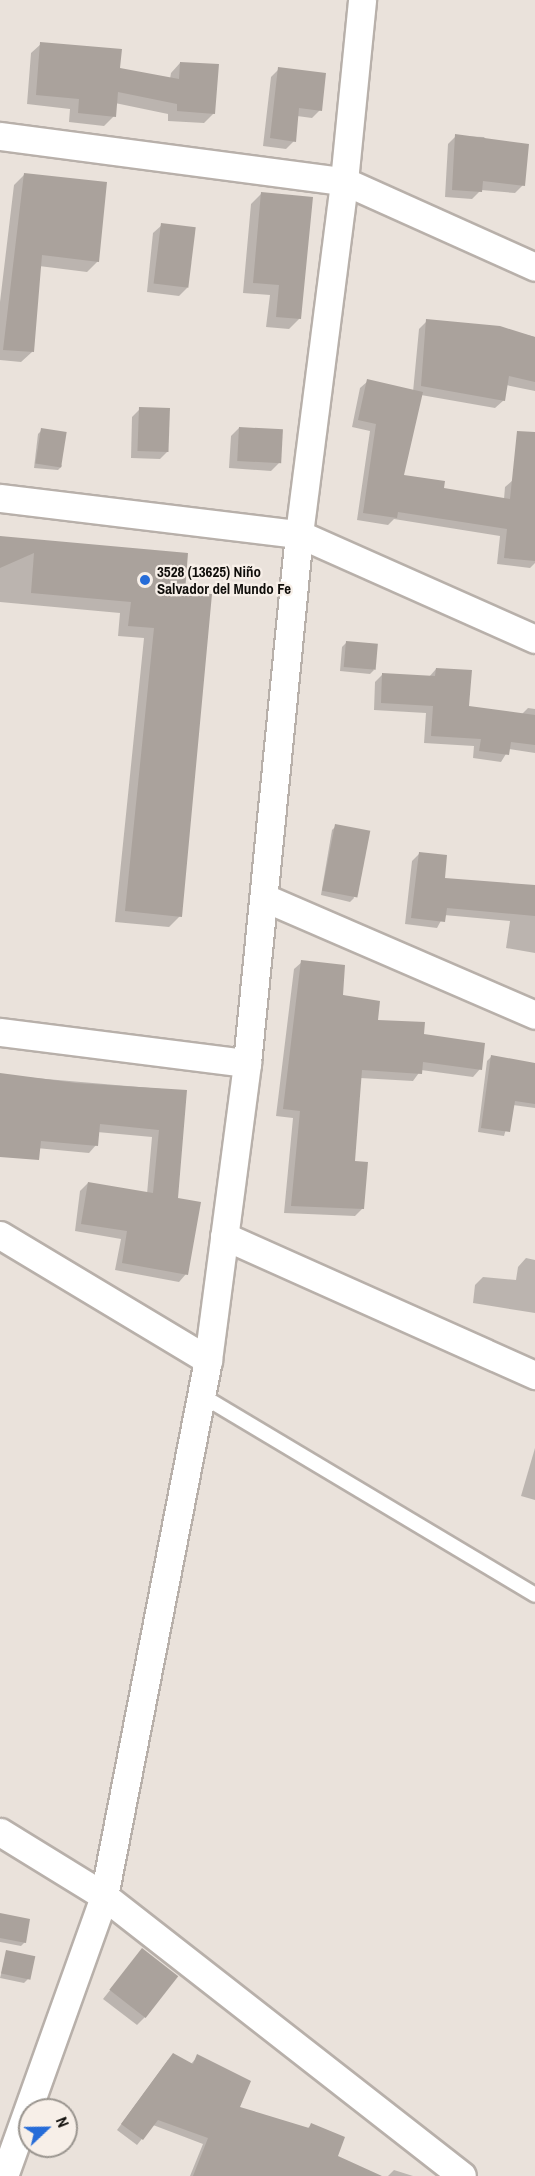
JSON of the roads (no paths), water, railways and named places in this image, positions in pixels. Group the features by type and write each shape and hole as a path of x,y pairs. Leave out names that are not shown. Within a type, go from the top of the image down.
{"street":[{"path":"4,2176 104,1896 208,1360 247,1063 299,534 344,181 362,0"},
{"path":"0,136 344,181 535,267"},
{"path":"0,498 299,534 535,639"},
{"path":"264,898 535,1015"},
{"path":"0,1032 247,1063"},
{"path":"0,1235 208,1360"},
{"path":"224,1236 535,1375"},
{"path":"0,1832 104,1896 462,2176"}],"lane":[{"path":"201,1395 535,1595"}],"place":[{"name":"3528 (13625) Niño Salvador del Mundo Fe","path":"145,580"}]}
